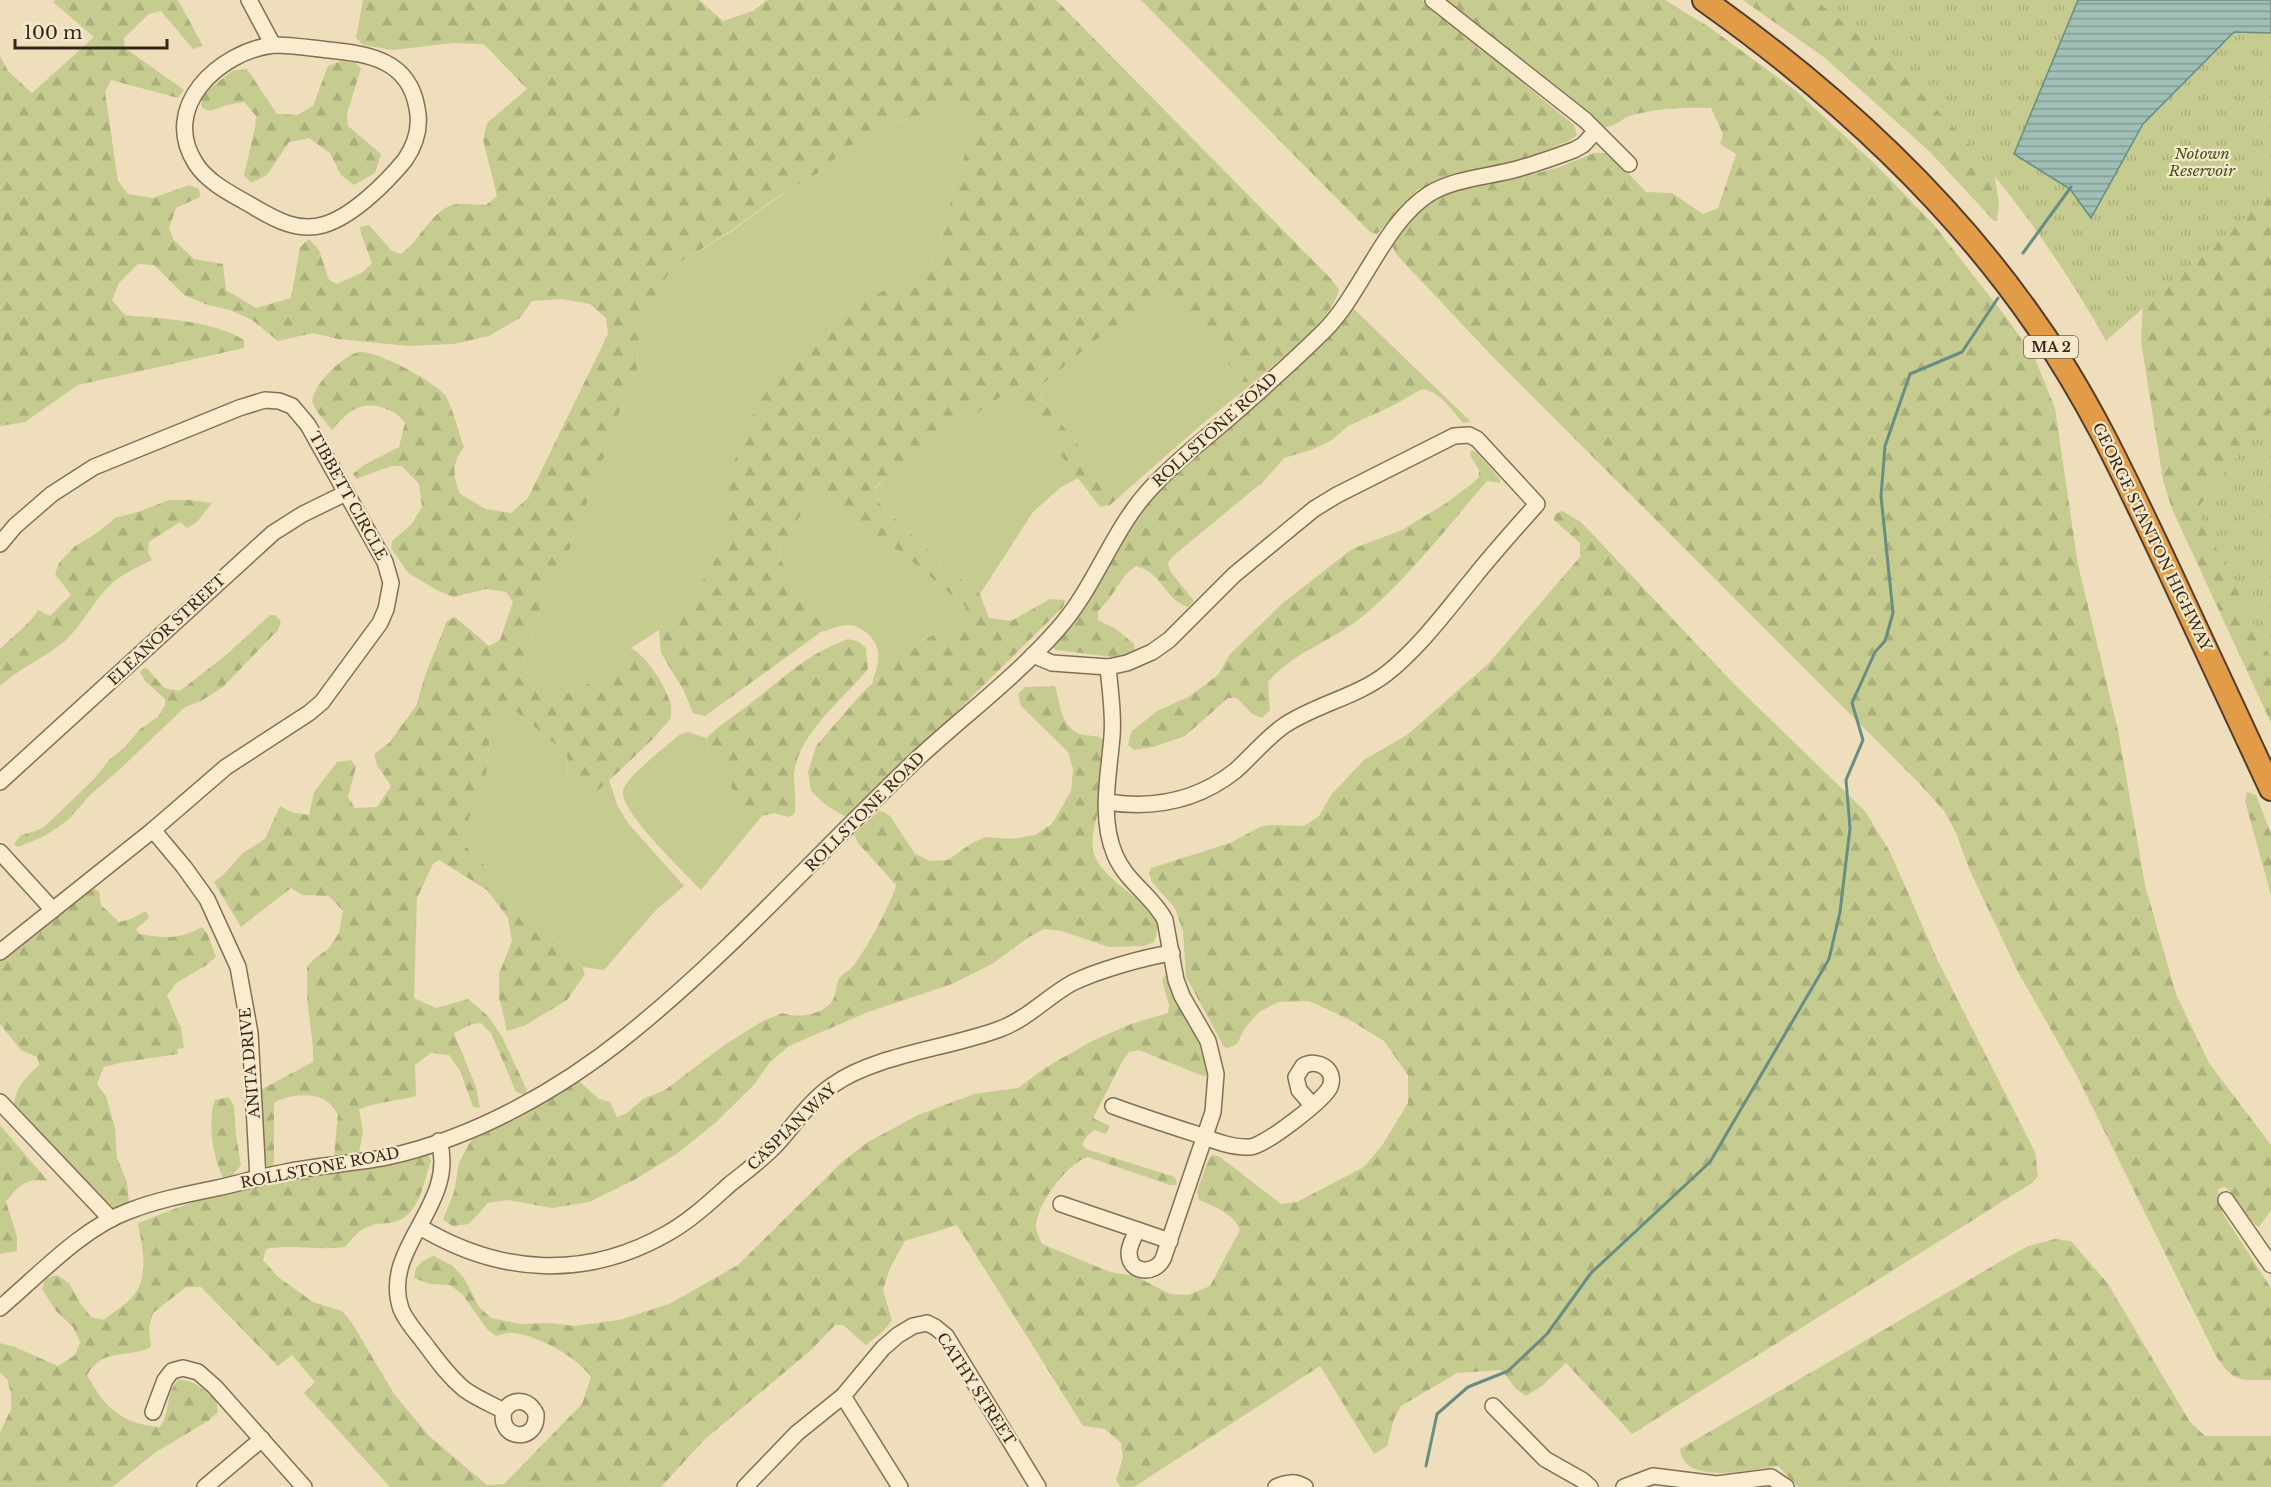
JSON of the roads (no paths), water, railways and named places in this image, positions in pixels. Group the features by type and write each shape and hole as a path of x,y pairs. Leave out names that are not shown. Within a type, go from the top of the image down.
{"highway":[{"name":"GEORGE STANTON HIGHWAY","path":"1704,0 1795,68 1881,142 1963,229 2038,325 2107,439 2271,789"},
{"name":"GEORGE STANTON HIGHWAY","path":"1726,0 1813,64 1895,137 1981,228 2022,281 2065,343 2109,419 2144,487 2271,754"}],"street":[{"path":"249,0 273,45"},
{"path":"1433,0 1551,92 1596,131 1629,164"},
{"path":"273,45 359,53 378,58 402,76 416,103 417,133 405,160 354,209 334,221 310,228 287,224 265,214 222,188 203,173 190,153 187,142 186,118 193,95 199,85 217,69 252,49 273,45"},
{"name":"ROLLSTONE ROAD","path":"0,1308 91,1230 129,1210 178,1196 288,1171 392,1156 440,1141 477,1127 549,1090 589,1064 633,1031 763,913 914,762 1057,631 1081,600 1125,524 1145,495 1202,440 1267,385 1329,326 1347,303 1401,221 1419,201 1449,184 1516,169 1574,150 1583,145 1596,131"},
{"name":"TIBBETT CIRCLE","path":"0,544 15,526 52,494 94,466 239,408 265,400 292,406 301,415 373,538 390,575 388,599 380,623 322,702 309,713 226,767 153,830 0,952"},
{"path":"1033,655 1053,663 1080,667 1108,667 1127,663 1152,652 1169,640 1234,575 1314,509 1454,436 1468,435 1477,439 1537,504 1431,631 1386,674 1357,692 1306,713 1283,726 1234,771 1198,793 1168,803 1128,805 1107,802"},
{"name":"ELEANOR STREET","path":"0,782 273,533 303,514 345,493"},
{"path":"1108,667 1112,735 1107,802 1108,833 1113,852 1128,878 1161,912 1169,935 1176,980 1182,996 1201,1026 1213,1056 1216,1074 1216,1096 1205,1137 1170,1241 1160,1264 1151,1270 1140,1269 1131,1262 1129,1251 1137,1230"},
{"name":"ANITA DRIVE","path":"153,830 207,899 238,967 250,1033 258,1179"},
{"path":"0,852 52,910"},
{"name":"CASPIAN WAY","path":"420,1227 464,1250 497,1261 527,1265 562,1266 601,1261 626,1253 670,1232 696,1214 773,1147 818,1097 833,1084 856,1072 884,1062 1003,1028 1073,983 1172,953"},
{"path":"0,1102 111,1219"},
{"path":"1113,1106 1234,1146 1249,1148 1277,1135 1312,1105"},
{"path":"440,1141 443,1167 429,1210 404,1254 399,1269 398,1296 406,1319 455,1381 504,1412"},
{"path":"2226,1200 2271,1265"},
{"path":"1061,1204 1170,1241"},
{"name":"CATHY STREET","path":"745,1487 808,1424 843,1396 883,1348 898,1335 927,1323 935,1327 951,1345 1038,1487"},
{"path":"153,1412 168,1375 177,1368 189,1369 207,1379 304,1487"},
{"path":"843,1396 900,1487"},
{"path":"1493,1406 1545,1459 1590,1487"},
{"path":"205,1487 262,1439"},
{"path":"758,1473 767,1487"},
{"path":"1624,1487 1653,1476 1717,1484 1771,1477 1786,1487"},
{"path":"1276,1487 1297,1482 1305,1487"}],"water":[{"name":"Notown Reservoir","path":"2078,0 2271,0 2271,33 2234,32 2143,124 2091,218 2070,189 2014,154"}],"waterway":[{"path":"2023,253 2071,187"},
{"path":"1426,1466 1437,1414 1468,1387 1508,1371 1547,1334 1591,1273 1710,1162 1829,959 1840,912 1850,828 1846,780 1863,740 1852,703 1875,652 1885,641 1893,613 1881,496 1885,446 1910,374 1962,352 1998,298"}]}
